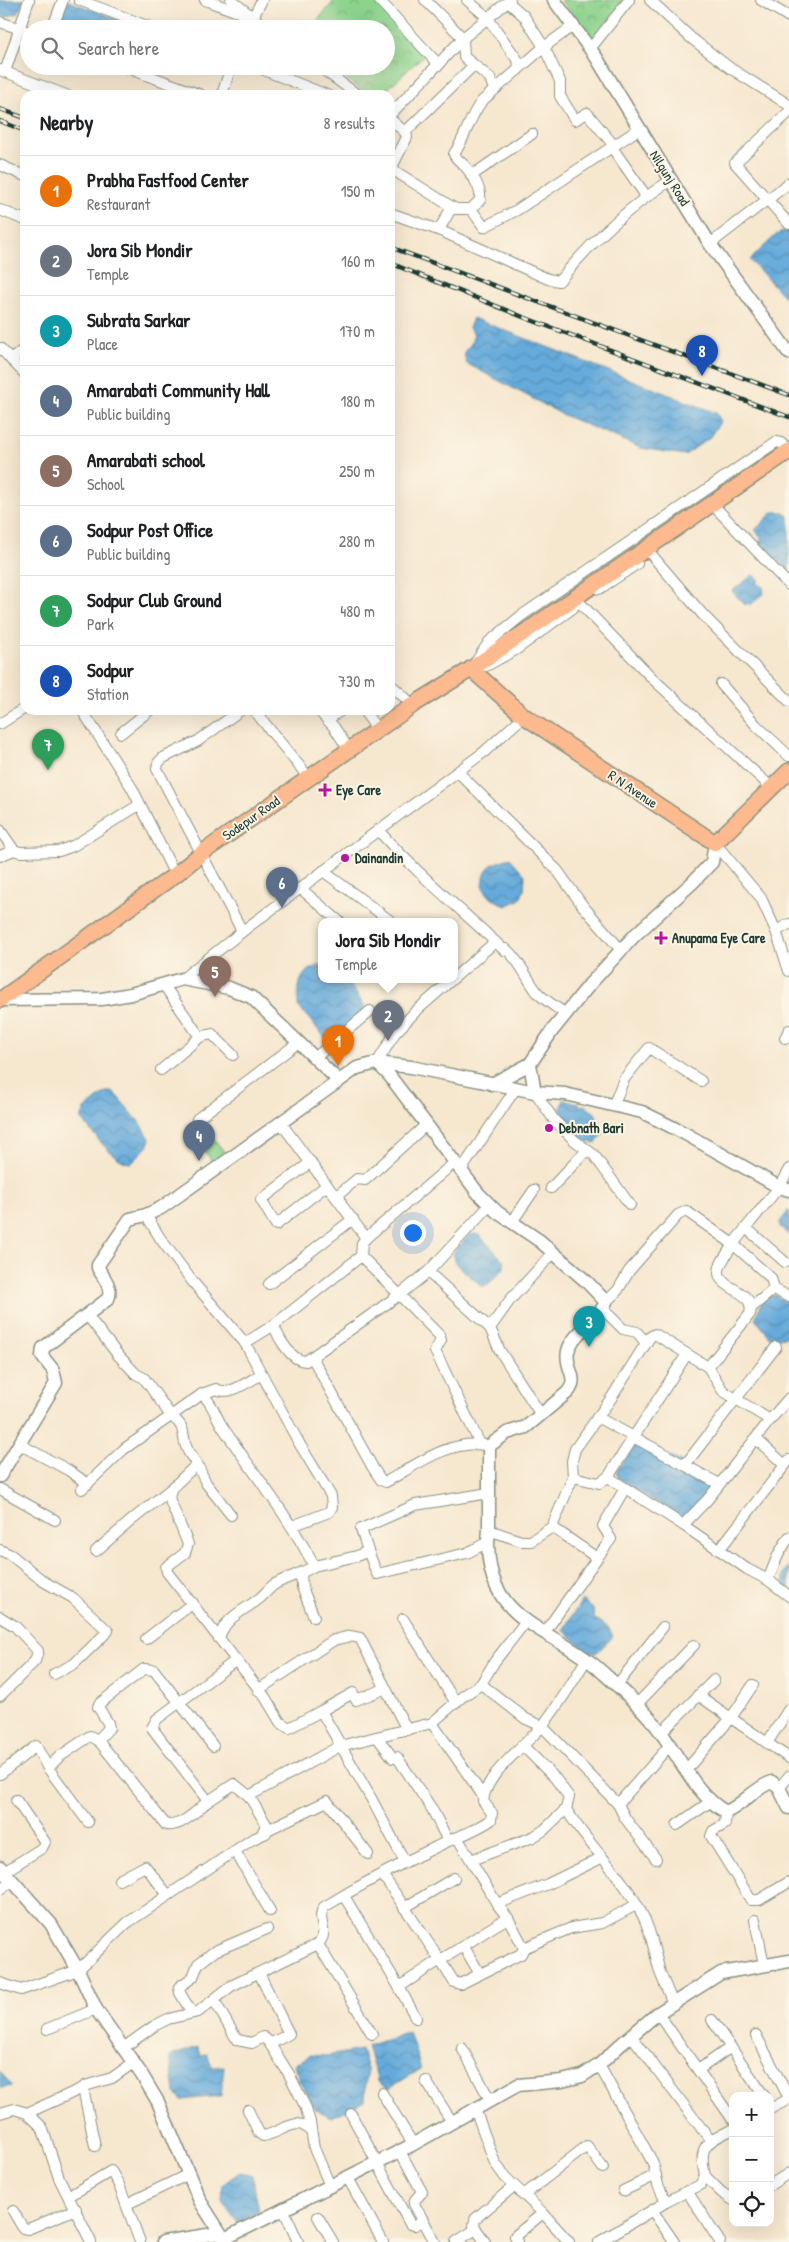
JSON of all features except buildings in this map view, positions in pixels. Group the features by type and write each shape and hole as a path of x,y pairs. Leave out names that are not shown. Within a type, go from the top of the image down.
{"main road":[{"name":"Sodepur Road","path":"0,1000 175,875 202,852 413,705 471,669 506,643 789,450"},
{"name":"R N Avenue","path":"471,669 524,716 715,843"},
{"path":"715,843 789,771"}],"street":[{"path":"26,20 29,0"},
{"path":"55,20 63,0"},
{"path":"78,0 131,20"},
{"path":"205,0 252,17"},
{"path":"231,0 256,20"},
{"path":"251,20 262,0"},
{"path":"379,0 439,65"},
{"path":"424,0 463,38 464,57 492,81 494,90"},
{"path":"467,0 487,18 519,62 518,70"},
{"name":"Nilgunj Road","path":"554,0 590,49 710,244 789,353"},
{"path":"590,49 629,0"},
{"path":"650,0 691,38 730,68 789,105"},
{"path":"761,0 789,17"},
{"path":"395,112 463,38 509,1 524,16 544,47 560,81 560,96 575,120 587,113 611,142 611,146 646,196"},
{"path":"0,22 20,29"},
{"path":"472,209 481,197 471,176 464,165 455,158 454,154 462,143 474,112 494,90 544,47 573,26"},
{"path":"20,37 2,71 53,90"},
{"path":"405,132 473,66"},
{"path":"147,75 187,90"},
{"path":"224,90 228,75"},
{"path":"277,75 314,90"},
{"path":"330,75 351,90"},
{"path":"789,112 735,163 789,224"},
{"path":"395,122 405,132 407,137 395,160"},
{"path":"472,209 484,227 517,210 639,129"},
{"path":"471,176 532,134"},
{"path":"0,165 20,174"},
{"path":"395,172 456,209 472,209"},
{"path":"395,215 441,231 548,279 559,281 605,231 646,196 671,180"},
{"path":"710,244 789,183"},
{"path":"441,231 440,228 452,207"},
{"path":"0,210 20,218"},
{"path":"0,348 20,369"},
{"path":"12,360 20,353"},
{"path":"471,669 476,658 489,642 577,578 684,507 776,442 781,443 789,450"},
{"path":"471,669 486,666 517,649 715,507 789,457"},
{"path":"715,507 789,585"},
{"path":"650,553 687,598 789,701"},
{"path":"580,603 653,678 772,788"},
{"path":"720,684 756,725 789,756"},
{"path":"395,689 413,705"},
{"path":"0,724 20,711"},
{"path":"85,715 132,788 175,875"},
{"path":"121,733 144,715"},
{"path":"234,715 198,740 158,763 157,769 242,931"},
{"path":"258,715 309,778"},
{"path":"324,715 349,750"},
{"path":"328,719 334,715"},
{"path":"366,715 378,730"},
{"path":"0,1000 102,999 131,994 182,979 242,931 458,772 484,752 524,716"},
{"path":"458,772 557,870 583,906 621,950"},
{"path":"0,830 14,850 20,852 59,851 72,846 139,805"},
{"path":"378,830 399,854 495,942 517,959 523,973 538,994 566,1014"},
{"path":"715,843 762,898 776,931 789,971"},
{"path":"492,1084 530,1064 540,1046 621,950 712,862 715,843"},
{"path":"0,856 14,850"},
{"path":"323,871 387,918"},
{"path":"300,888 335,918"},
{"path":"776,931 789,924"},
{"path":"458,975 495,942"},
{"path":"182,979 229,988 251,997 339,1081"},
{"path":"377,1063 395,1033 416,1011 449,983"},
{"path":"163,984 200,1038"},
{"path":"316,1057 370,1011"},
{"path":"161,1070 200,1038 212,1034 233,1055"},
{"path":"197,1119 299,1042"},
{"path":"613,1106 624,1079 649,1048 701,1081"},
{"path":"377,1063 389,1075 427,1124 457,1168 490,1205 540,1241 587,1282 623,1329 637,1332 646,1343"},
{"path":"0,1476 56,1382 52,1370 42,1356 42,1348 108,1299 110,1288 98,1268 99,1262 130,1219 146,1215 186,1192 357,1068 377,1063 411,1067 536,1092 565,1094 642,1112 784,1189"},
{"path":"530,1064 536,1092 554,1120 594,1155 630,1205"},
{"path":"245,1343 274,1325 361,1256 362,1243 366,1238 457,1168 516,1088"},
{"path":"281,1123 354,1219 366,1238"},
{"path":"341,1203 339,1194 357,1179 365,1180 427,1124"},
{"path":"551,1188 587,1150"},
{"path":"311,1162 261,1200 276,1225 327,1185"},
{"path":"708,1367 750,1314 751,1308 748,1299 719,1275 719,1269 733,1244 746,1228 784,1189 789,1169"},
{"path":"512,1222 534,1190"},
{"path":"274,1325 281,1339 298,1360 306,1361 428,1272 490,1205"},
{"path":"312,1357 373,1468 386,1482 439,1452 451,1448 485,1445 507,1433 526,1427 541,1415 573,1386 573,1377 567,1364 568,1350 618,1290 629,1271 678,1215 686,1211 733,1244 771,1278 774,1288 789,1298"},
{"path":"146,1215 160,1238 192,1281 245,1343 299,1443 331,1496 332,1507 329,1512 292,1526"},
{"path":"270,1284 354,1219"},
{"path":"746,1228 785,1262"},
{"path":"490,1328 510,1300 553,1253"},
{"path":"361,1256 439,1335 441,1340 435,1351 485,1445 489,1493 488,1536 491,1575 506,1602 526,1621 599,1669 662,1733 710,1802 726,1812"},
{"path":"428,1272 490,1328 500,1352 541,1415"},
{"path":"751,1308 774,1288"},
{"path":"87,1315 121,1358 136,1374 144,1378 171,1416 180,1422 185,1433 187,1449 206,1483 231,1515"},
{"path":"489,1493 415,1505 361,1529 377,1574 467,1552 488,1536 531,1541 552,1526 573,1477 572,1461 574,1449 650,1337 655,1334 708,1367 718,1386 770,1420"},
{"path":"685,1465 776,1347"},
{"path":"573,1477 599,1482 608,1477 687,1354"},
{"path":"19,1444 68,1470 85,1487 124,1448 202,1394 216,1389 220,1392 230,1391 262,1374"},
{"path":"202,1394 208,1399 221,1425 292,1526 314,1566"},
{"path":"683,1525 789,1398"},
{"path":"597,1417 635,1436 719,1484"},
{"path":"719,1550 787,1462 756,1438"},
{"path":"96,1551 133,1518 171,1489 197,1464"},
{"path":"608,1477 683,1525 747,1570 768,1580 789,1596"},
{"path":"545,1632 611,1539 603,1526 625,1488"},
{"path":"0,1489 55,1520"},
{"path":"171,1489 168,1498 188,1544 185,1553 166,1567 167,1572 193,1603 280,1722 289,1728 353,1693 356,1700 384,1689"},
{"path":"552,1526 597,1558"},
{"path":"768,1580 778,1555 789,1537"},
{"path":"0,1550 11,1555 43,1581 73,1598 108,1631 74,1664 54,1674"},
{"path":"218,1638 222,1628 229,1619 275,1584 301,1574 314,1566 357,1556 368,1551"},
{"path":"301,1574 302,1586 314,1617"},
{"path":"146,1639 193,1603"},
{"path":"0,1617 15,1626 38,1651 38,1655 35,1661 0,1696"},
{"path":"403,1619 456,1703"},
{"path":"249,1796 340,1746 432,1723 481,1684 526,1621"},
{"path":"616,1686 663,1627"},
{"path":"258,1690 334,1640 350,1636 360,1638 384,1689 407,1730"},
{"path":"636,1705 694,1645"},
{"path":"123,2048 161,2022 207,2007 231,1986 318,1944 323,1939 325,1933 321,1917 324,1907 382,1874 452,1839 476,1830 491,1820 492,1813 483,1801 487,1786 522,1745 542,1726 586,1660"},
{"path":"207,1802 205,1796 152,1728 157,1719 235,1661"},
{"path":"98,1740 108,1728 108,1723 98,1707 99,1704 144,1669 154,1670 214,1746"},
{"path":"662,1733 714,1680"},
{"path":"481,1684 526,1719 542,1726 618,1804 625,1818 656,1859"},
{"path":"686,1770 731,1718 753,1684"},
{"path":"698,1695 789,1758"},
{"path":"767,1743 789,1709"},
{"path":"321,1711 406,1862"},
{"path":"432,1723 484,1796"},
{"path":"0,1983 21,1990 78,1970 126,1923 235,1851 266,1833 263,1832 266,1824 249,1796 234,1784 207,1802 194,1814 172,1826 166,1825 94,1737 86,1737 59,1757 48,1768"},
{"path":"377,1738 393,1758 396,1757 452,1839 471,1860 496,1904 508,1918 524,1948"},
{"path":"471,1860 533,1837 544,1830 566,1809 569,1797 555,1778 522,1745"},
{"path":"0,1774 36,1746 48,1768 88,1822"},
{"path":"618,1804 670,1746"},
{"path":"778,1788 789,1776"},
{"path":"726,1812 736,1808 765,1784 772,1782 778,1788 789,1808"},
{"path":"0,1890 5,1874 45,1846 44,1840 16,1800"},
{"path":"263,1832 327,1801 368,1854"},
{"path":"678,1825 710,1802"},
{"path":"566,1809 577,1827 642,1912 653,1940 660,1972 673,2004"},
{"path":"726,1812 725,1824 713,1831 711,1836 751,1900 765,1897 789,1882"},
{"path":"235,1851 270,1910"},
{"path":"496,1904 548,1884 601,1858"},
{"path":"119,1880 145,1866 168,1895"},
{"path":"5,1874 47,1918 78,1970 96,2009 134,2063 158,2102 200,2201 223,2238"},
{"path":"382,1874 456,1984 521,1954 524,1948 571,1928 602,1922 636,1905"},
{"path":"404,1908 454,1878"},
{"path":"344,1896 416,2018"},
{"path":"399,1987 508,1918"},
{"path":"755,1920 764,1965"},
{"path":"192,2013 178,1987 193,1977 198,1964 216,1951 267,1929"},
{"path":"318,1944 372,2034"},
{"path":"464,1947 480,1974"},
{"path":"162,2242 223,2238 348,2178 518,2085 562,2081 582,2076 599,2065 658,2013 721,1973 789,1961"},
{"path":"259,1973 289,2034 270,2044"},
{"path":"214,2000 237,2040 252,2043 263,2037 270,2044 298,2091 308,2115 314,2148 330,2186"},
{"path":"47,2029 96,2009"},
{"path":"658,2013 729,2114"},
{"path":"712,2020 761,2092"},
{"path":"632,2035 711,2141"},
{"path":"756,2035 789,2098 774,2106"},
{"path":"698,2070 731,2047"},
{"path":"462,2048 490,2100"},
{"path":"27,2113 85,2086 112,2078 134,2063"},
{"path":"599,2065 653,2163 658,2185 666,2202"},
{"path":"426,2081 452,2122"},
{"path":"83,2088 94,2146"},
{"path":"382,2093 413,2144"},
{"path":"0,2113 14,2109 27,2113 42,2127 53,2164 91,2242"},
{"path":"475,2109 495,2163 514,2186 543,2212 569,2242"},
{"path":"248,2110 259,2133 263,2136 299,2123 307,2126 310,2131"},
{"path":"351,2114 410,2224 415,2225 423,2220"},
{"path":"729,2131 711,2141 702,2152 701,2158 706,2176 719,2190 729,2197"},
{"path":"525,2194 587,2146 603,2168"},
{"path":"400,2151 422,2192 414,2202 435,2242"},
{"path":"69,2196 111,2171 114,2173 127,2204 140,2242"},
{"path":"774,2182 789,2173"},
{"path":"127,2204 189,2174"},
{"path":"623,2191 656,2175"},
{"path":"599,2242 700,2184 706,2176"},
{"path":"348,2178 383,2242"},
{"path":"484,2242 476,2229 475,2219 514,2186"},
{"path":"687,2191 720,2242"},
{"path":"283,2208 298,2242"},
{"path":"13,2211 22,2228 28,2229 76,2209"},
{"path":"652,2210 674,2242"},
{"path":"517,2242 515,2236 543,2212"},
{"path":"318,2217 333,2242"},
{"path":"456,2242 476,2229"}],"green space":[{"path":"335,0 377,0 395,20 318,20"},
{"path":"560,0 625,0 592,38"},
{"path":"395,20 425,54 386,90 362,90 341,75 395,75"},
{"path":"203,1125 226,1154 214,1164 191,1134"}],"water":[{"path":"0,0 24,0 18,13 6,17 0,15"},
{"path":"68,1 121,20 59,20 65,3"},
{"path":"789,229 789,302 750,260 776,235"},
{"path":"473,318 716,413 721,421 709,438 685,455 641,448 563,415 466,363 464,352 471,344 474,334 469,328"},
{"path":"773,512 784,512 789,517 789,570 759,542 762,538 755,530"},
{"path":"753,575 759,580 757,582 763,587 764,594 750,605 748,603 745,605 732,591"},
{"path":"510,858 525,875 524,891 519,900 506,906 491,898 483,888 485,875 489,867"},
{"path":"318,966 318,983 349,983 365,1007 358,1018 348,1027 337,1034 325,1038 298,1006 298,992 301,980 308,970"},
{"path":"106,1092 113,1092 116,1095 142,1125 150,1139 147,1147 131,1163 124,1162 111,1152 81,1119 85,1109"},
{"path":"564,1100 579,1103 580,1106 584,1105 595,1113 604,1133 596,1143 584,1140 569,1126 560,1108"},
{"path":"789,1210 789,1236 780,1227 780,1222"},
{"path":"469,1235 479,1235 504,1261 504,1268 491,1282 483,1287 457,1265 452,1254"},
{"path":"772,1295 776,1295 789,1304 789,1335 786,1337 771,1338 755,1319 762,1301"},
{"path":"643,1441 711,1479 713,1487 683,1519 619,1479 616,1472 635,1444"},
{"path":"789,1565 789,1593 784,1589 783,1575"},
{"path":"582,1600 593,1609 594,1618 609,1628 612,1638 596,1653 586,1651 563,1630"},
{"path":"409,2032 421,2069 388,2089 378,2082 367,2046"},
{"path":"198,2047 200,2056 207,2054 212,2067 224,2066 221,2096 182,2100 175,2093 170,2056"},
{"path":"361,2050 368,2071 365,2101 331,2117 314,2108 298,2078 295,2064 311,2055 326,2056"},
{"path":"0,2071 12,2086 0,2088"},
{"path":"240,2172 252,2175 259,2211 238,2223 222,2202 223,2184"}],"railway":[{"path":"0,109 20,116"},
{"path":"0,121 20,129"},
{"path":"395,249 789,395"},
{"path":"395,265 523,317 789,417"}],"place":[{"name":"Sodpur","path":"702,376"},
{"name":"Sodpur Club Ground","path":"48,770"},
{"name":"Eye Care","path":"325,790"},
{"name":"Dainandin","path":"345,858"},
{"name":"Sodpur Post Office","path":"282,908"},
{"name":"Anupama Eye Care","path":"661,938"},
{"name":"Amarabati school","path":"215,997"},
{"name":"Jora Sib Mondir","path":"388,1041"},
{"name":"Prabha Fastfood Center","path":"338,1066"},
{"name":"Debnath Bari","path":"549,1128"},
{"name":"Amarabati Community Hall","path":"199,1161"},
{"name":"Subrata Sarkar","path":"589,1347"}]}
